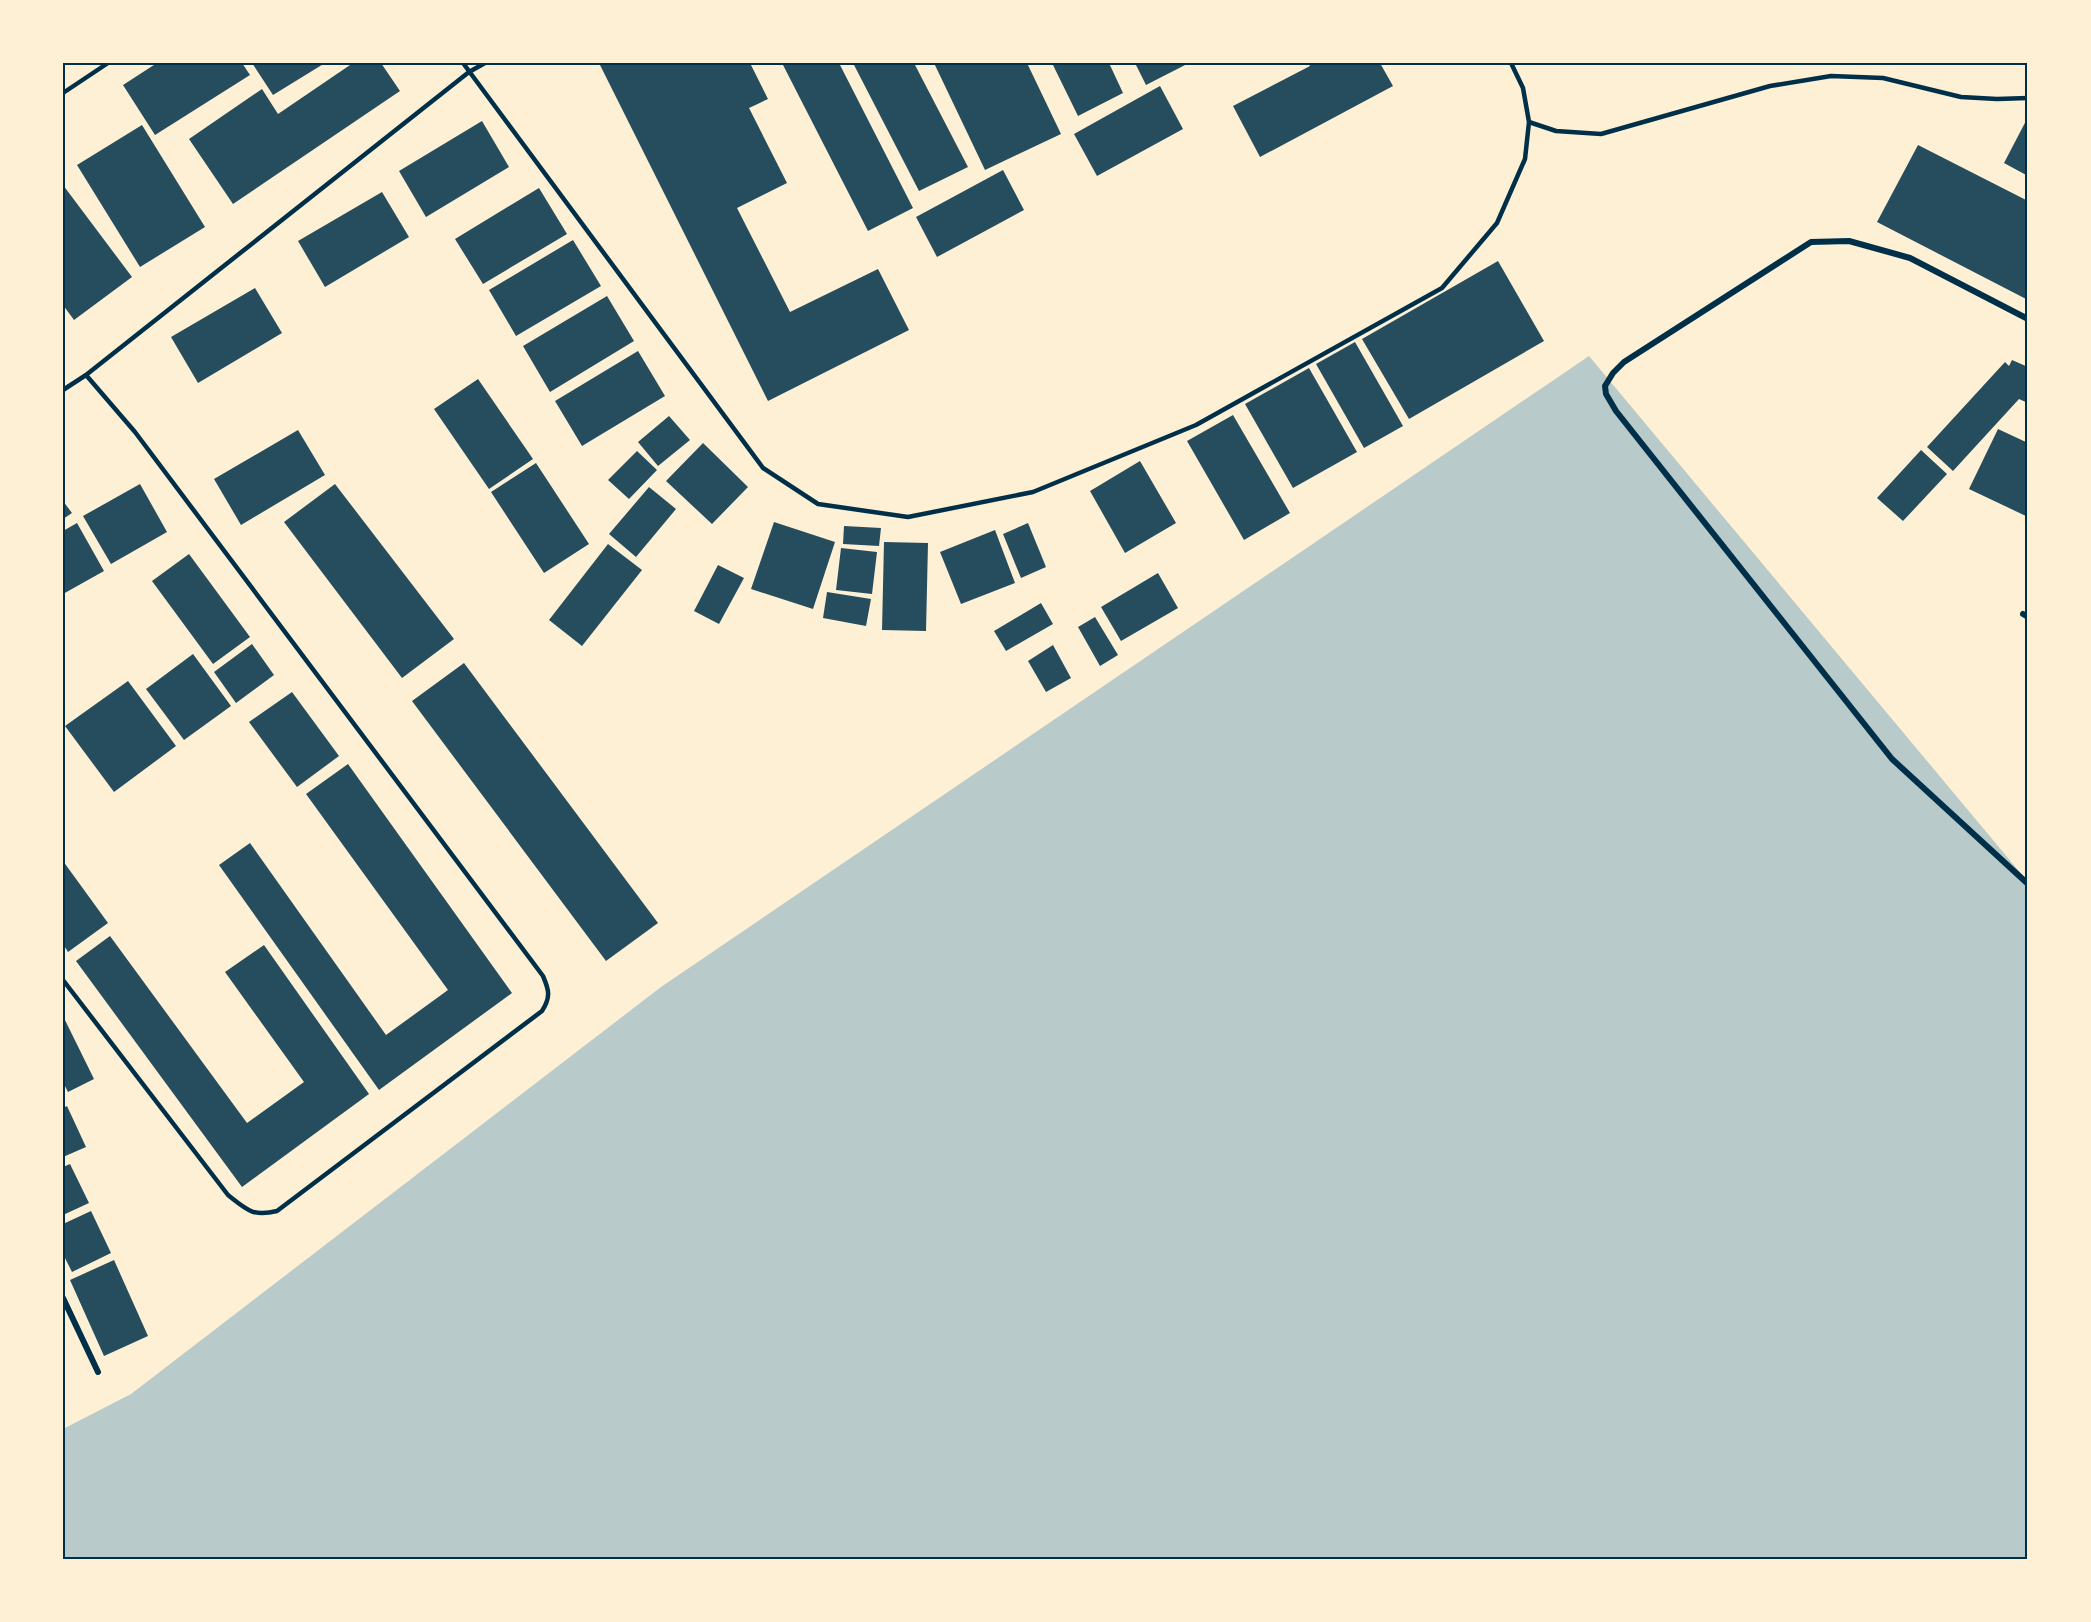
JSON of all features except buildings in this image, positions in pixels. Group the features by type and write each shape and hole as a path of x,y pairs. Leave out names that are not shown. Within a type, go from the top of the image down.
{"street":[{"path":"2028,319 1910,258 1849,241 1811,242 1624,362 1605,386 1606,394 1616,411 1892,759 2028,884"},
{"path":"63,1298 98,1372"}],"lane":[{"path":"63,93 108,63"},
{"path":"463,63 763,468 818,504 908,517 1033,492 1196,425 1442,288 1497,223 1525,159 1529,122 1523,88 1511,63"},
{"path":"63,390 86,375 468,72 485,63"},
{"path":"1529,122 1556,131 1600,135 1770,86 1831,76 1883,78 1961,97 2028,98"},
{"path":"63,980 228,1195 248,1210 263,1214 277,1211 542,1011 550,999 549,989 543,976 529,956 135,432 86,375"}],"shaded area":[{"path":"1589,356 2028,882 2028,1559 63,1559 63,1429 131,1394 661,987"}]}
